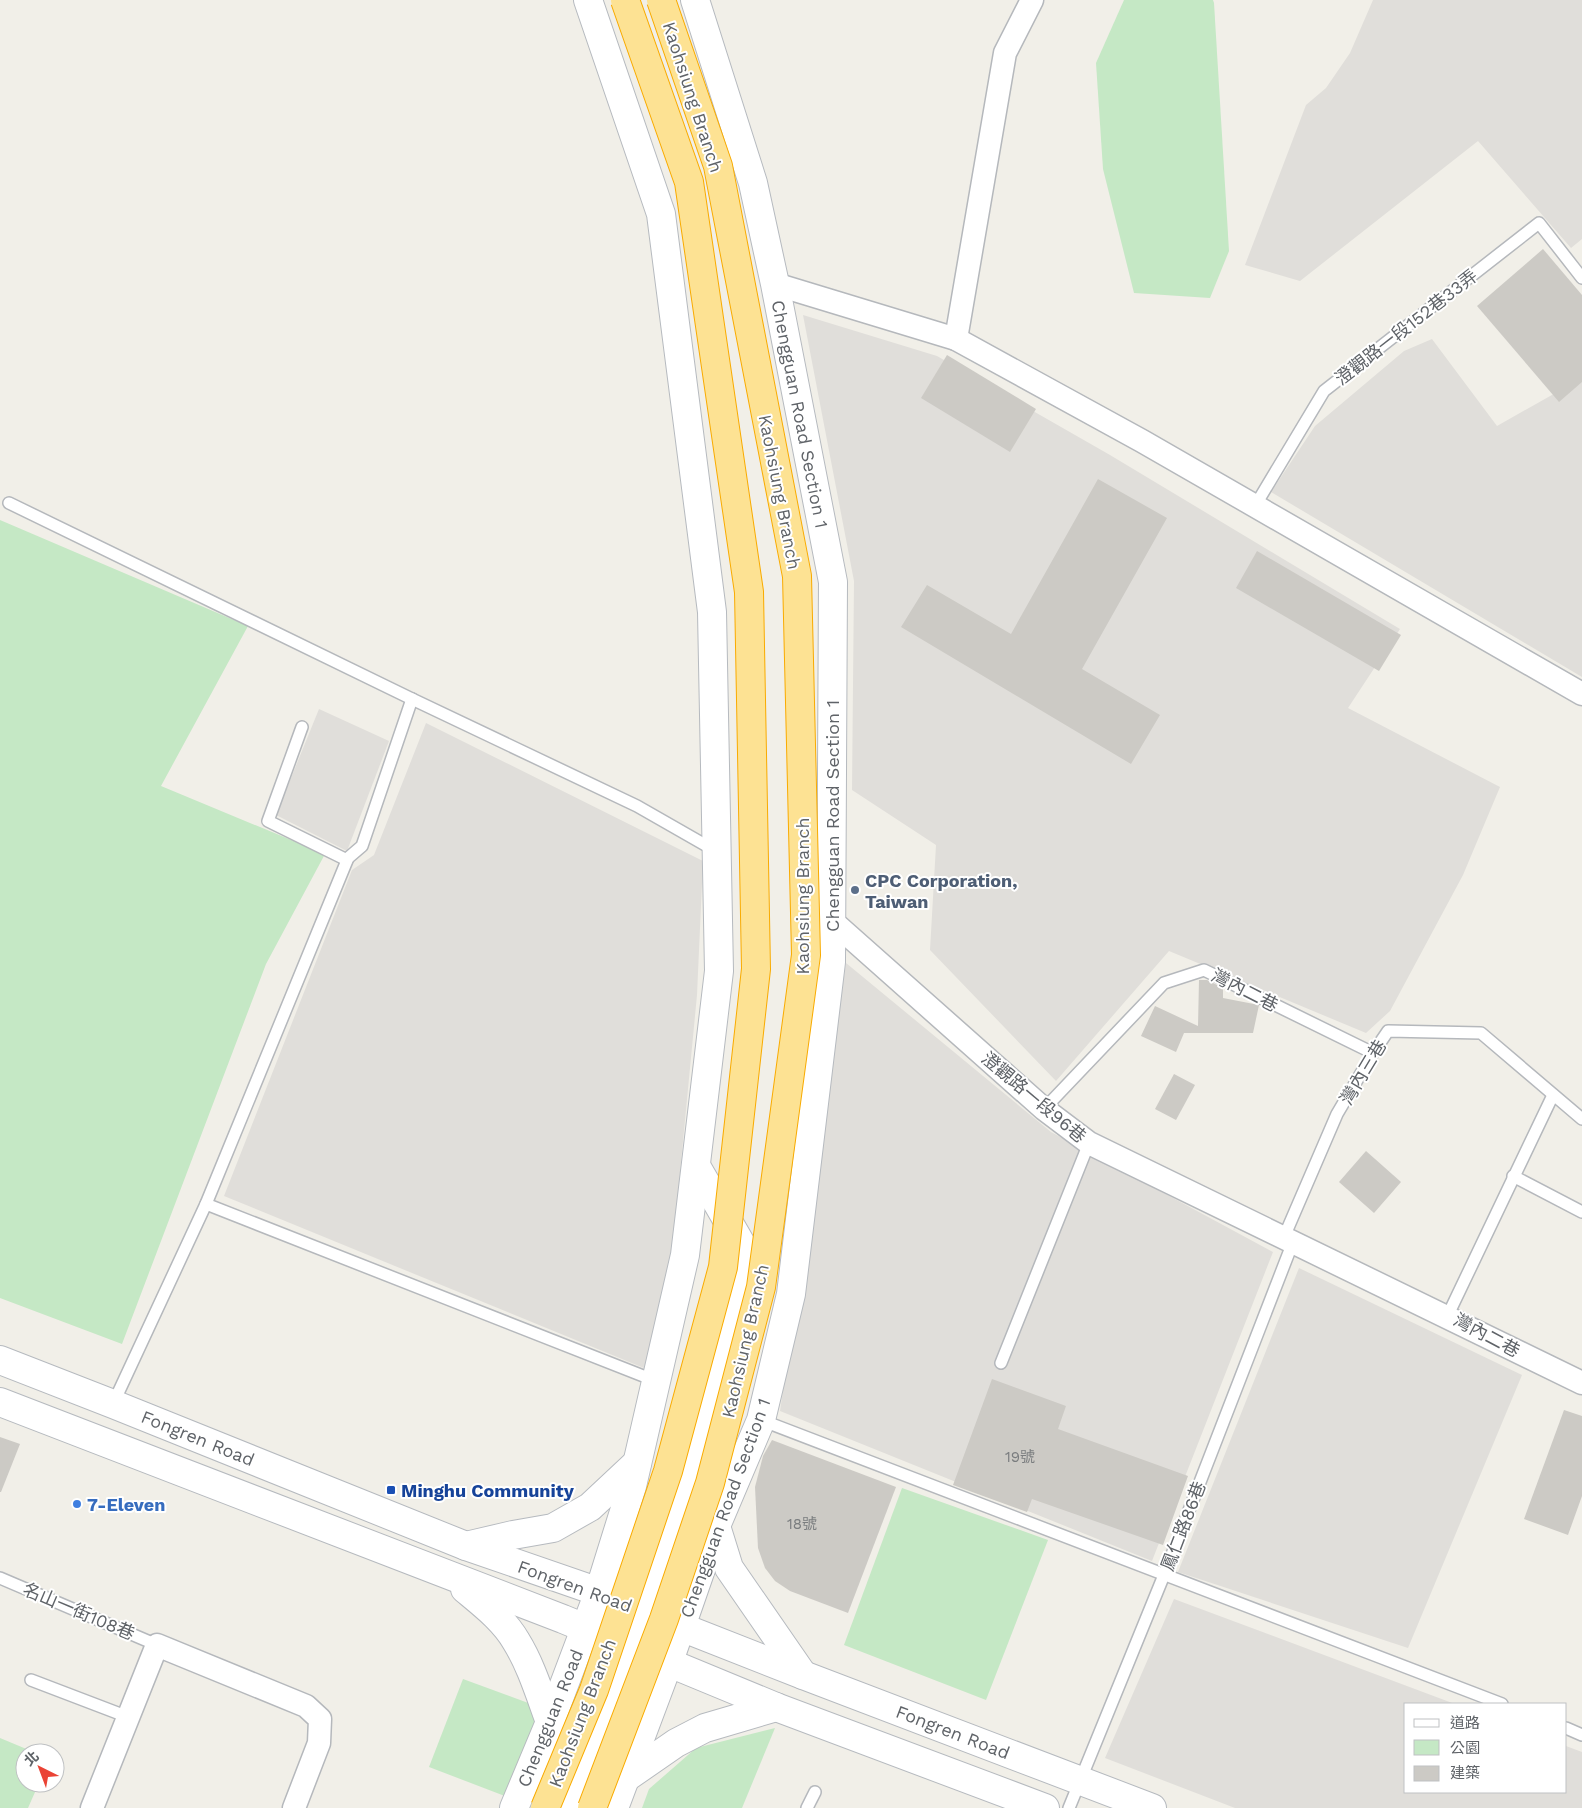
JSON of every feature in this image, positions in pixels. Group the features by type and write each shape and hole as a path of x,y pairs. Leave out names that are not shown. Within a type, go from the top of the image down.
{"highway":[{"name":"Kaohsiung Branch","path":"545,1808 594,1690 668,1470 722,1267 756,969 748,592 688,182 625,0"},
{"name":"Kaohsiung Branch","path":"592,1808 664,1620 710,1483 761,1287 806,955 797,576 718,166 661,0"}],"main road":[{"path":"586,1628 632,1486 685,1255 719,971 712,612 661,214 588,0"},
{"name":"Chengguan Road Section 1","path":"681,1627 716,1526 761,1420 791,1294 831,962 833,582 775,284 753,183 696,0"},
{"path":"614,1808 624,1779 648,1655 637,1608 711,1391 744,1248 696,1166"},
{"name":"Fongren Road","path":"0,1360 466,1546 599,1592 681,1627 803,1675 1152,1808"},
{"name":"Fongren Road","path":"0,1402 586,1628 776,1707 1045,1808"},
{"path":"466,1546 553,1528 590,1507 637,1463"},
{"path":"716,1526 728,1568 803,1675"},
{"path":"449,1575 492,1612 516,1640 550,1722"},
{"path":"570,1808 648,1655 681,1627"},
{"name":"Chengguan Road","path":"514,1808 586,1628"},
{"path":"624,1779 676,1743 705,1728 776,1707"}],"street":[{"path":"956,338 1005,53 1032,0"},
{"path":"775,284 956,338 1142,441 1582,694"},
{"name":"澄觀路一段96巷","path":"831,920 1044,1109 1089,1143 1288,1239"},
{"path":"1288,1239 1447,1317"},
{"name":"灣內二巷","path":"1447,1317 1582,1383"},
{"path":"92,1808 157,1645 306,1706 320,1719 318,1743 294,1808"}],"lane":[{"name":"澄觀路一段152巷33弄","path":"1255,506 1324,390 1539,223 1582,278"},
{"path":"9,503 637,806 717,851"},
{"path":"113,1404 206,1204 347,860 362,846 412,699"},
{"path":"302,727 268,821 347,860"},
{"name":"灣內二巷","path":"1044,1109 1164,983 1204,970 1373,1053"},
{"name":"灣內三巷","path":"1288,1239 1337,1114 1388,1031 1481,1033 1582,1119"},
{"name":"灣內二巷","path":"1447,1317 1553,1095"},
{"path":"1001,1363 1089,1143"},
{"path":"1513,1176 1582,1212"},
{"path":"206,1204 656,1381"},
{"name":"鳳仁路86巷","path":"1069,1808 1164,1576 1288,1239"},
{"path":"761,1420 1499,1703"},
{"name":"名山一街108巷","path":"0,1578 157,1645"},
{"path":"32,1680 128,1717"},
{"path":"1567,1728 1582,1734"},
{"path":"807,1808 815,1792"}],"shaded area":[{"path":"1373,0 1582,0 1582,239 1571,248 1478,141 1300,281 1245,265 1306,105 1326,88 1350,53"},
{"path":"803,315 937,356 1110,455 1400,629 1348,708 1500,787 1463,875 1390,1011 1366,1033 1169,951 1056,1081 930,950 936,845 852,790 854,581"},
{"path":"1432,339 1497,426 1582,378 1582,677 1271,492 1315,426 1404,351"},
{"path":"319,709 389,741 347,851 276,815"},
{"path":"426,723 703,861 697,995 670,1277 644,1368 224,1196 352,870 374,855"},
{"path":"846,963 1051,1132 1273,1252 1152,1561 780,1411"},
{"path":"1299,1268 1522,1375 1408,1648 1178,1572"},
{"path":"1174,1599 1452,1703 1404,1703 1404,1793 1567,1793 1567,1746 1582,1752 1582,1808 1235,1808 1105,1758"}],"green space":[{"path":"1124,0 1213,0 1214,3 1229,251 1210,298 1134,293 1103,169 1096,63"},
{"path":"0,520 248,626 161,786 325,854 266,964 122,1344 0,1298"},
{"path":"902,1488 1048,1540 986,1700 844,1645"},
{"path":"463,1679 531,1704 540,1721 510,1798 429,1767"},
{"path":"775,1728 742,1808 642,1808 649,1789 696,1748"},
{"path":"0,1738 15,1744 15,1793 35,1793 28,1808 0,1808"}],"building":[{"path":"1543,249 1582,295 1582,382 1559,402 1477,306"},
{"path":"947,355 1036,409 1010,452 921,398"},
{"path":"1098,479 1167,518 1082,669 1160,715 1131,764 901,627 927,585 1011,634"},
{"path":"1257,551 1401,635 1379,671 1236,588"},
{"path":"1199,980 1207,980 1223,988 1223,998 1259,1005 1253,1033 1184,1033 1176,1052 1141,1036 1155,1006 1198,1026"},
{"path":"1174,1074 1195,1085 1176,1120 1155,1109"},
{"path":"1366,1151 1401,1182 1374,1213 1339,1182"},
{"path":"992,1379 1066,1406 1058,1429 1188,1476 1163,1545 1032,1499 1027,1512 953,1485"},
{"path":"1564,1410 1582,1416 1582,1496 1568,1535 1524,1519"},
{"path":"0,1437 20,1444 1,1492 0,1492"},
{"path":"772,1440 896,1487 848,1613 790,1591 775,1581 765,1568 758,1548 755,1487 763,1456"}],"place":[{"name":"CPC Corporation, Taiwan","path":"855,890"},
{"name":"Minghu Community","path":"391,1490"},
{"name":"7-Eleven","path":"77,1504"}]}
